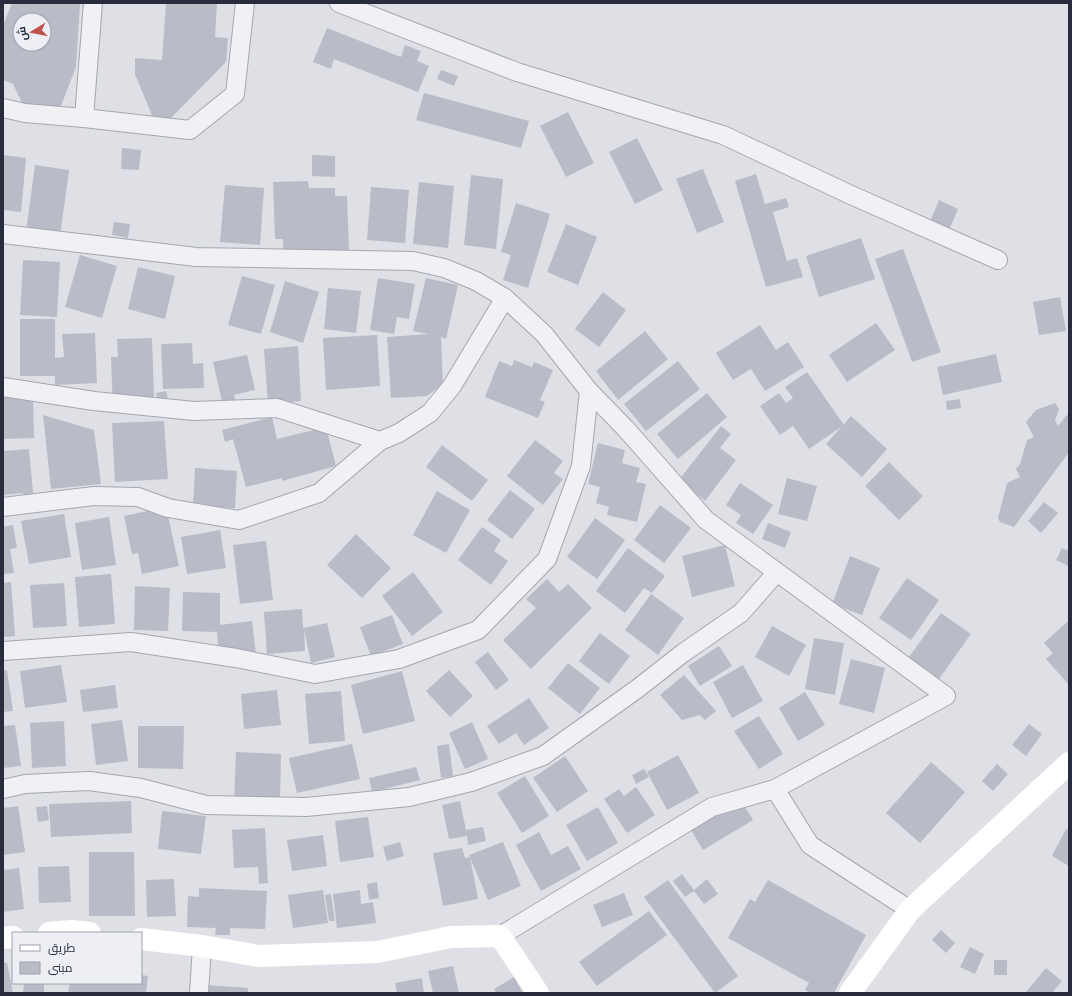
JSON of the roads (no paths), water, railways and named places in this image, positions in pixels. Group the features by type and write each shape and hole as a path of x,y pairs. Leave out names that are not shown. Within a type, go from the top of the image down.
{"street":[{"path":"84,118 93,3"},
{"path":"3,108 24,113 190,130 235,94 245,3"},
{"path":"339,3 517,72 723,135 851,195 998,260"},
{"path":"3,234 196,257 413,261 444,268 476,280 505,298 544,334 589,391 626,429 706,520 946,696 775,789 712,807 500,936 451,937 377,952 259,956 202,946 142,939"},
{"path":"3,507 94,496 138,497 168,508 239,520 319,493 380,441 399,432 430,413 452,386 505,298"},
{"path":"3,387 94,401 194,411 277,408 380,441"},
{"path":"3,651 131,642 236,658 315,674 399,659 478,630 547,559 581,466 589,391"},
{"path":"3,789 25,784 89,781 141,788 206,805 306,807 409,797 471,782 543,756 638,689 683,653 741,613 777,572"},
{"path":"850,993 910,910 1069,763"},
{"path":"775,789 810,845 910,910"},
{"path":"60,932 80,932"},
{"path":"500,936 538,993"},
{"path":"199,993 202,946"}]}
